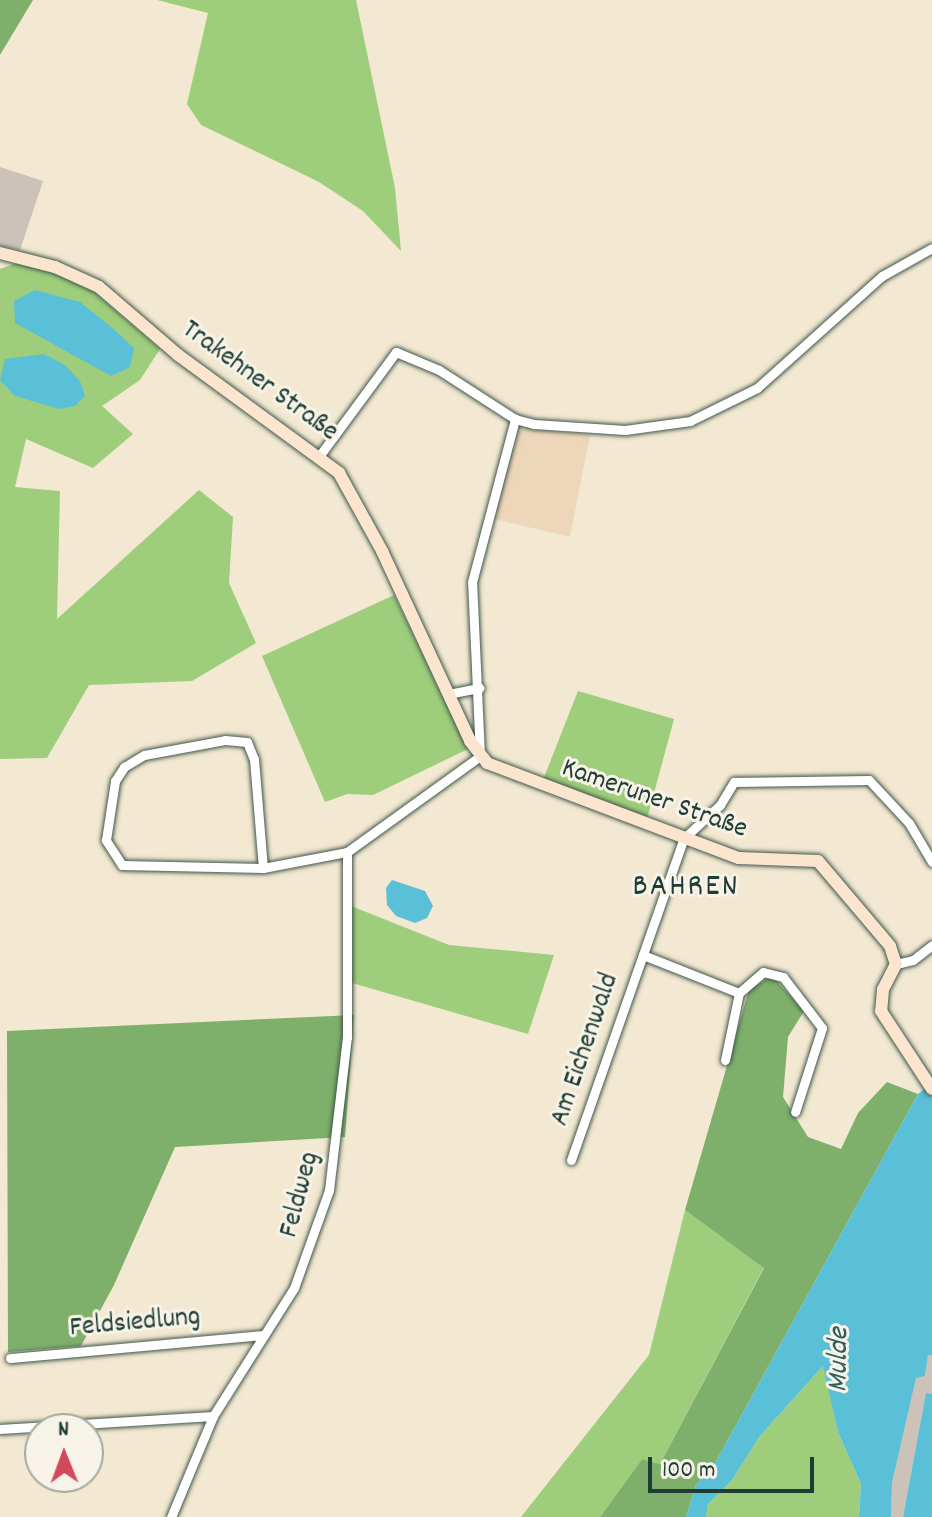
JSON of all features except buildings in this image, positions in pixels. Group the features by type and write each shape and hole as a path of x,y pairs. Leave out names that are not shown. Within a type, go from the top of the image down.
{"street":[{"path":"320,455 396,352 439,370 515,419 606,430 663,427 730,404 791,362 882,276 932,248"},
{"name":"Trakehner Straße","path":"0,253 55,267 99,287 178,355 320,455 354,493 480,756"},
{"path":"263,868 254,759 247,742 225,740 144,755 124,767 115,781 106,840 122,865 263,868 347,852 480,756 472,582 515,419"},
{"path":"448,694 479,688"},
{"name":"Kameruner Straße","path":"480,756 496,769 739,858 818,861 890,946 896,964"},
{"path":"684,838 720,805 734,782 869,780 909,823 932,862"},
{"name":"Am Eichenwald","path":"571,1160 684,838"},
{"name":"Feldweg","path":"171,1517 213,1416 264,1335 306,1259 337,1150 347,1037 347,852"},
{"path":"932,945 913,960 896,964 883,990 881,1011 916,1060 932,1089"},
{"name":"Am Eichenwald","path":"643,955 739,993"},
{"path":"725,1060 739,993 763,972 783,977 822,1028 795,1112"},
{"name":"Feldsiedlung","path":"10,1358 264,1335"},
{"path":"0,1429 213,1416"}],"shaded area":[{"path":"0,167 43,181 20,250 0,246"},
{"path":"524,428 590,435 570,537 494,519 516,432"},
{"path":"928,1354 932,1355 932,1394 926,1394 903,1517 891,1517 892,1483 916,1377 925,1376"}],"green space":[{"path":"0,0 33,0 0,55"},
{"path":"157,0 356,0 395,188 401,251 363,211 319,182 201,125 187,104 208,13"},
{"path":"19,262 55,270 87,286 160,349 140,380 102,406 133,434 93,468 26,439 15,487 60,491 57,619 199,490 233,517 229,583 256,643 192,681 89,685 47,758 0,759 0,269"},
{"path":"394,595 468,749 373,795 347,794 325,802 262,656"},
{"path":"578,691 674,719 647,819 543,780"},
{"path":"351,906 449,945 554,955 528,1034 352,983"},
{"path":"772,976 804,1011 788,1037 783,1097 808,1137 841,1149 858,1113 887,1082 918,1094 713,1467 696,1485 686,1517 600,1517 642,1459 660,1464 764,1268 685,1210 749,990"},
{"path":"354,1015 345,1137 175,1147 114,1285 81,1346 8,1352 7,1031"},
{"path":"685,1210 764,1267 660,1464 642,1459 600,1517 521,1517 649,1355"},
{"path":"824,1365 838,1432 861,1484 859,1517 706,1517 708,1504 732,1480 760,1436"}],"water":[{"path":"35,290 80,302 110,326 134,348 130,367 111,376 15,323 14,301"},
{"path":"44,354 65,365 80,381 85,396 75,406 59,409 15,396 0,380 5,359"},
{"path":"392,880 425,891 433,906 427,918 415,923 396,916 387,905 386,888"},
{"name":"Mulde","path":"932,1083 932,1355 928,1355 925,1376 916,1378 892,1483 891,1517 859,1517 861,1484 838,1432 823,1366 760,1436 732,1480 708,1504 706,1517 686,1517 696,1485 713,1467 918,1094"},
{"path":"926,1393 932,1394 932,1517 903,1517"}],"district":[{"name":"BAHREN","path":"686,888"}]}
